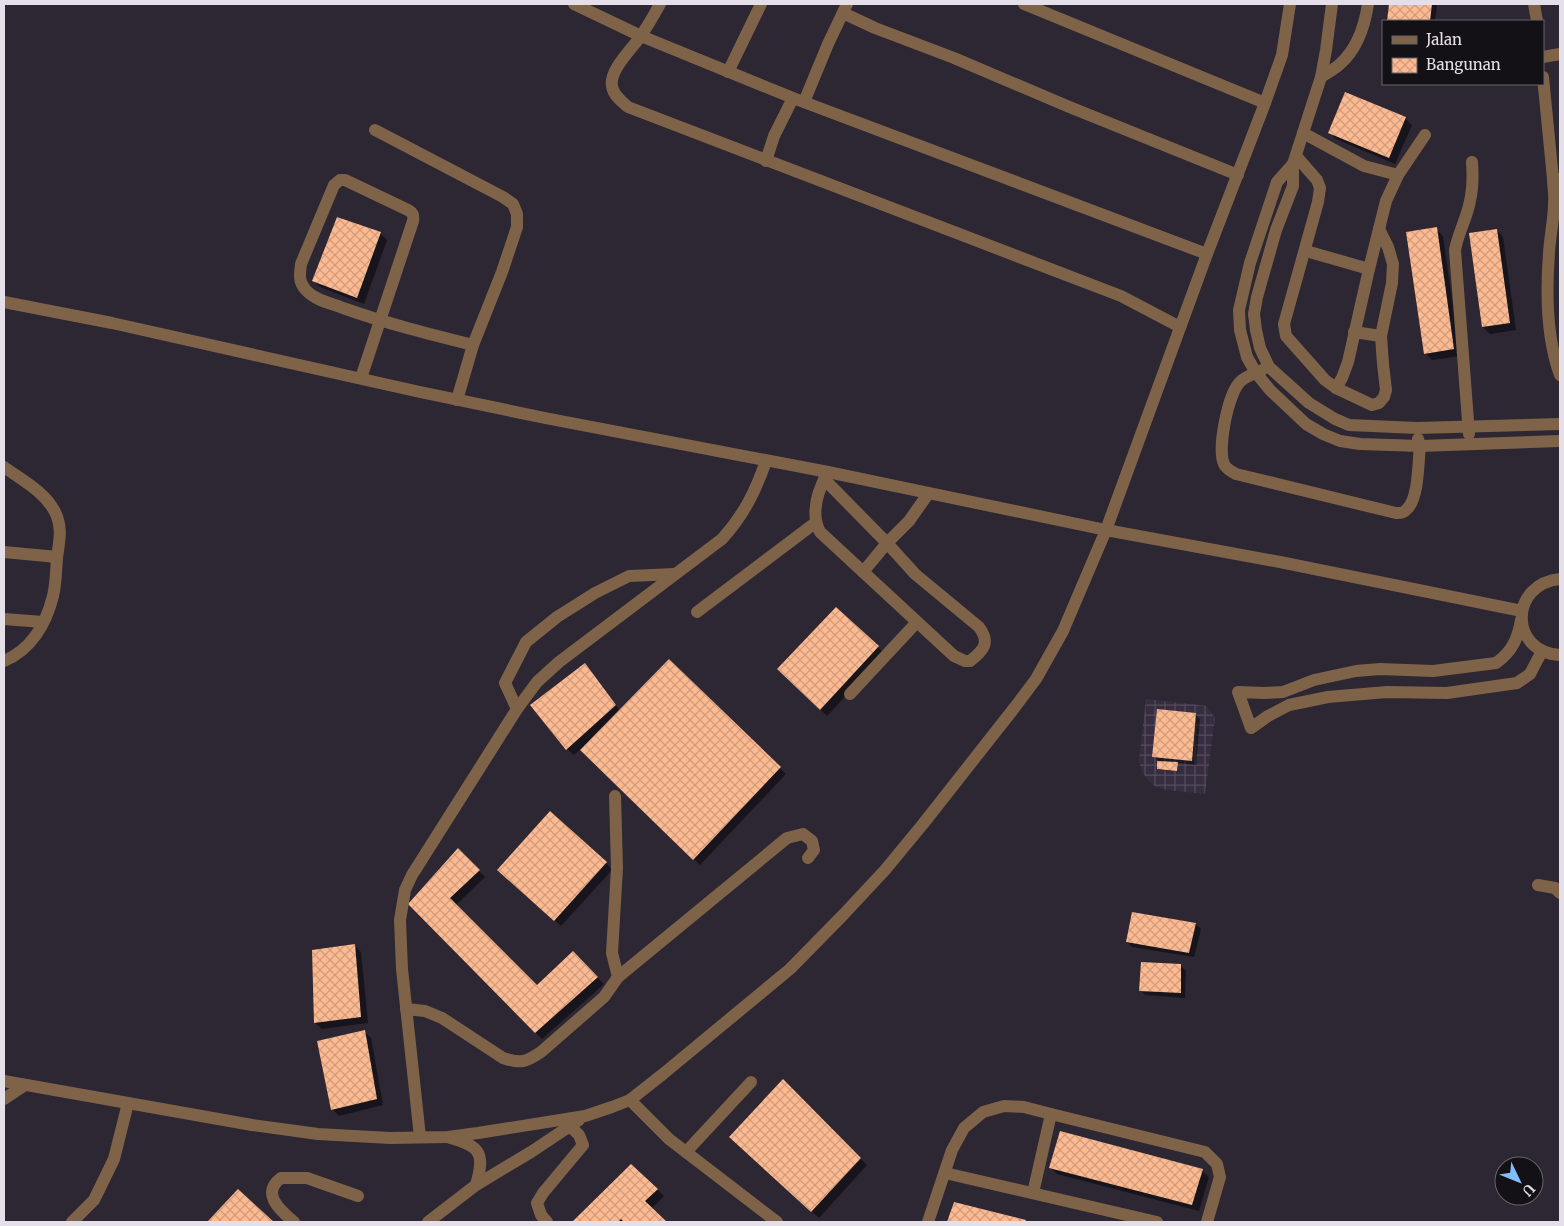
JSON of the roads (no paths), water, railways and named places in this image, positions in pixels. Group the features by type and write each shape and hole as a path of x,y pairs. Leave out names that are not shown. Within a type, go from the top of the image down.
{"street":[{"path":"574,4 641,36 798,100 1207,254"},
{"path":"660,4 641,36 614,73 612,86 617,98 628,107 1121,296 1180,327"},
{"path":"728,72 761,4"},
{"path":"1024,4 1265,102"},
{"path":"4,1081 252,1125 318,1134 390,1138 448,1137 586,1116 630,1100 790,969 885,870 1005,721 1036,679 1054,648 1072,612 1106,530 1265,102 1282,55 1290,4"},
{"path":"1332,4 1321,77 1294,160 1293,186 1276,230 1262,277 1254,314 1260,348 1269,367 1309,402 1335,419 1349,425 1417,428 1560,424"},
{"path":"1321,77 1341,63 1351,52 1363,26 1368,4"},
{"path":"1534,4 1537,20"},
{"path":"766,161 774,136 798,100 845,8 875,28 954,58 1238,175"},
{"path":"1544,57 1560,54"},
{"path":"1544,84 1557,179 1549,252 1547,293 1552,340 1560,375"},
{"path":"375,130 504,197 513,204 517,214 517,228 473,345 457,400"},
{"path":"1303,133 1364,166 1398,175"},
{"path":"1336,388 1348,362 1368,269 1386,201 1398,175 1425,135"},
{"path":"1294,160 1314,175 1320,188 1306,251 1284,324 1284,330 1293,345 1325,380 1336,388 1372,405 1379,403 1384,397 1386,390 1381,336 1392,283 1392,264 1388,247 1379,230"},
{"path":"1294,160 1276,182 1250,263 1239,310 1240,330 1247,358 1270,390 1298,417 1323,434 1340,441 1360,444 1420,446 1560,441"},
{"path":"1469,444 1470,426 1455,250 1470,203 1473,182 1472,162"},
{"path":"361,378 379,321 414,216 408,210 340,180 334,185 301,264 300,282 305,290 319,299 379,321 473,345"},
{"path":"1306,251 1368,269"},
{"path":"4,302 112,323 457,400 766,461 826,476 1280,562 1522,616"},
{"path":"1354,332 1381,336"},
{"path":"1269,367 1241,381 1232,394 1224,426 1223,462 1225,466 1236,474 1396,513 1403,513 1409,508 1414,495 1420,446 1417,428"},
{"path":"1298,417 1309,402"},
{"path":"420,1137 402,969 400,920 405,890 412,875 517,709 538,682 559,662 722,538 746,509 766,461"},
{"path":"4,467 47,500 55,511 60,524 53,596 43,622 37,635 23,650 4,661"},
{"path":"826,476 916,574 980,627 986,640 979,654 970,661 954,656 820,532 815,523 815,512 817,499 826,476"},
{"path":"863,572 887,543 909,521 928,494"},
{"path":"697,612 815,523"},
{"path":"4,552 57,557"},
{"path":"517,709 505,683 526,642 557,616 594,593 628,576 675,574"},
{"path":"1542,652 1530,674 1517,683 1447,693 1387,692 1328,697 1289,705 1251,728 1238,692 1283,692 1314,680 1380,668 1433,671 1496,663 1514,646 1525,600 1541,584 1560,579"},
{"path":"1522,616 1525,633 1532,644 1542,652 1560,657"},
{"path":"4,619 43,622"},
{"path":"850,694 917,622"},
{"path":"1283,692 1289,705"},
{"path":"615,796 617,868 612,953 618,977"},
{"path":"406,1008 434,1014 503,1058 514,1062 531,1059 604,997 618,977 787,838 803,834 812,841 814,850 808,858"},
{"path":"1538,885 1555,888 1560,893"},
{"path":"686,1152 751,1082"},
{"path":"4,1099 25,1085"},
{"path":"630,1100 669,1139 777,1222"},
{"path":"72,1222 94,1200 114,1159 128,1103"},
{"path":"928,1222 952,1150 964,1128 984,1112 1004,1106 1051,1114 1205,1152 1218,1164 1220,1177 1206,1222"},
{"path":"1033,1193 1051,1114"},
{"path":"428,1222 476,1184 531,1152 586,1116"},
{"path":"547,1222 541,1215 537,1203 543,1193 583,1145 579,1135 570,1126"},
{"path":"448,1137 469,1144 477,1149 481,1160 481,1168 476,1184"},
{"path":"944,1173 1157,1222"},
{"path":"294,1222 276,1207 272,1191 274,1183 281,1178 307,1178 358,1196"}]}
